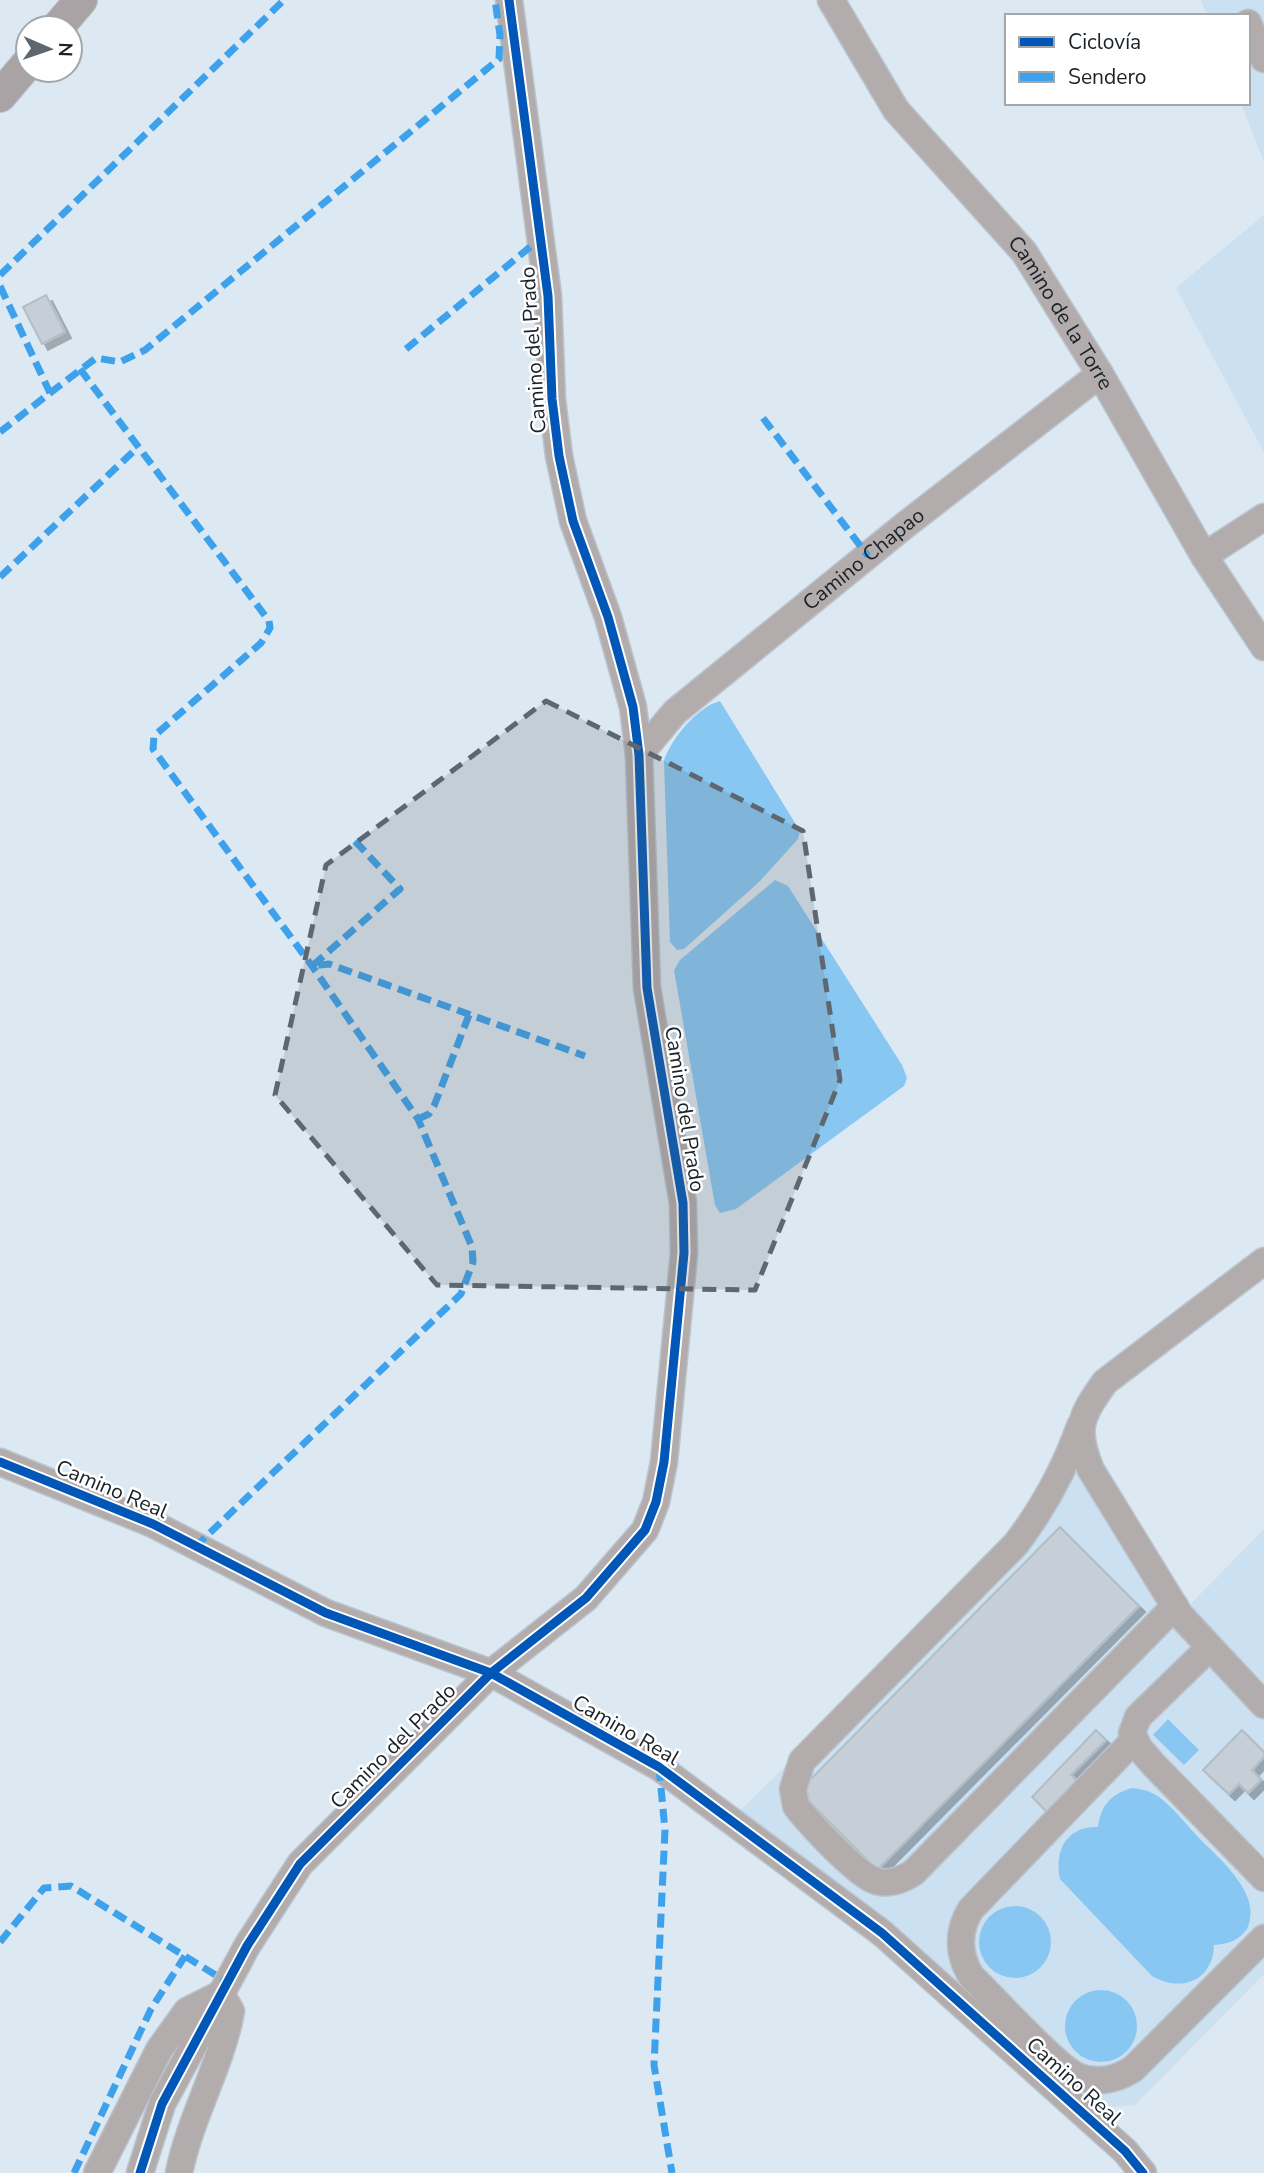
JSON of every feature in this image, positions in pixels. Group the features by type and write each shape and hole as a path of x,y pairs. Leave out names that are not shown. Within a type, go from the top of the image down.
{"main road":[{"path":"69,14 81,0"},
{"path":"0,96 14,80"}],"street":[{"name":"Camino del Prado","path":"140,2173 162,2104 247,1946 300,1864 491,1673 586,1598 645,1530 656,1502 664,1462 684,1252 682,1203 647,989 639,755 633,707 608,617 573,521 559,456 552,399 548,296 509,0"},
{"name":"Camino de la Torre","path":"831,0 896,110 1024,252 1100,374 1204,556 1264,646"},
{"path":"1250,28 1264,59"},
{"name":"Camino Chapao","path":"639,755 675,712 904,526 1100,374"},
{"path":"1204,556 1264,517"},
{"path":"1177,1611 913,1873 903,1879 892,1883 867,1878 796,1806 793,1789 802,1761 1016,1544 1045,1505 1067,1464 1087,1406 1105,1382 1264,1261"},
{"path":"1080,1426 1081,1447 1091,1470 1177,1611 1208,1648 1264,1705"},
{"name":"Camino Real","path":"0,1462 153,1524 326,1613 491,1673 659,1767 882,1933 1125,2151 1143,2173"},
{"path":"1208,1648 1138,1717 1133,1724 1134,1740 1153,1764 1264,1878"},
{"path":"1134,1740 971,1909 960,1942 964,1964 971,1976 1067,2070 1090,2080 1106,2080 1120,2078 1133,2069 1264,1938"},
{"path":"97,2173 159,2050 187,2011 221,1994 231,2011 226,2038 184,2147 178,2173"}],"highlighted area":[{"path":"546,701 803,831 840,1080 755,1290 437,1285 275,1095 326,865"}],"shaded area":[{"path":"1201,0 1264,0 1264,162 1242,105 1250,105 1250,14 1206,14"},
{"path":"1264,215 1264,452 1176,288"},
{"path":"1064,1451 1180,1615 1264,1529 1264,1974 1135,2105 1088,2109 737,1814 1005,1549"}],"water":[{"path":"720,701 800,831 798,839 759,882 684,949 677,950 670,942 664,760 686,724 711,704"},
{"path":"775,880 788,886 902,1065 907,1078 904,1086 736,1209 720,1213 715,1205 674,970 680,960"},
{"path":"1168,1719 1199,1750 1184,1765 1153,1735"},
{"path":"1132,1788 1151,1793 1171,1808 1227,1866 1244,1890 1249,1903 1251,1916 1247,1929 1232,1941 1214,1945 1208,1967 1202,1975 1184,1983 1163,1981 1152,1976 1060,1879 1059,1858 1065,1842 1078,1831 1098,1827 1108,1801"},
{"path":"1022,1906 1041,1916 1049,1928 1049,1956 1041,1968 1029,1976 1008,1978 989,1968 981,1956 979,1935 989,1916 1001,1908"},
{"path":"1101,1990 1115,1993 1127,2000 1134,2012 1137,2026 1134,2040 1127,2052 1115,2059 1101,2062 1087,2059 1075,2052 1068,2040 1065,2026 1068,2012 1075,2000 1087,1993"}],"building":[{"path":"46,295 65,332 42,344 23,307"},
{"path":"1060,1527 1139,1606 877,1870 799,1791"},
{"path":"1096,1730 1106,1740 1071,1775 1078,1782 1048,1813 1032,1797"},
{"path":"1242,1730 1264,1752 1264,1757 1252,1770 1261,1780 1248,1793 1239,1784 1229,1794 1203,1770"}],"marked path":[{"path":"0,275 284,0"},
{"path":"50,393 96,358 120,362 145,350 499,59 500,35 495,0"},
{"path":"406,349 541,238"},
{"path":"0,286 50,393 0,432"},
{"path":"80,369 269,621 270,628 261,643 154,736 153,749 312,966 418,1119 472,1247 473,1262 461,1294 196,1546"},
{"path":"763,418 868,556"},
{"path":"0,577 137,448"},
{"path":"355,841 400,889 312,966 329,964 585,1056"},
{"path":"418,1119 429,1114 434,1106 469,1015"},
{"path":"659,1767 665,1830 654,2065 672,2173"},
{"path":"0,1942 44,1888 71,1886 227,1982"},
{"path":"74,2173 151,2009 185,1956"}],"cycle path":[{"path":"140,2173 162,2104 247,1946 300,1864 491,1673 586,1598 645,1530 656,1502 664,1462 684,1253 683,1203 647,988 639,755 633,707 608,617 573,521 559,456 552,399 548,296 509,0"},
{"path":"0,1462 153,1524 326,1613 491,1673 659,1767 882,1933 1125,2151 1143,2173"}]}
